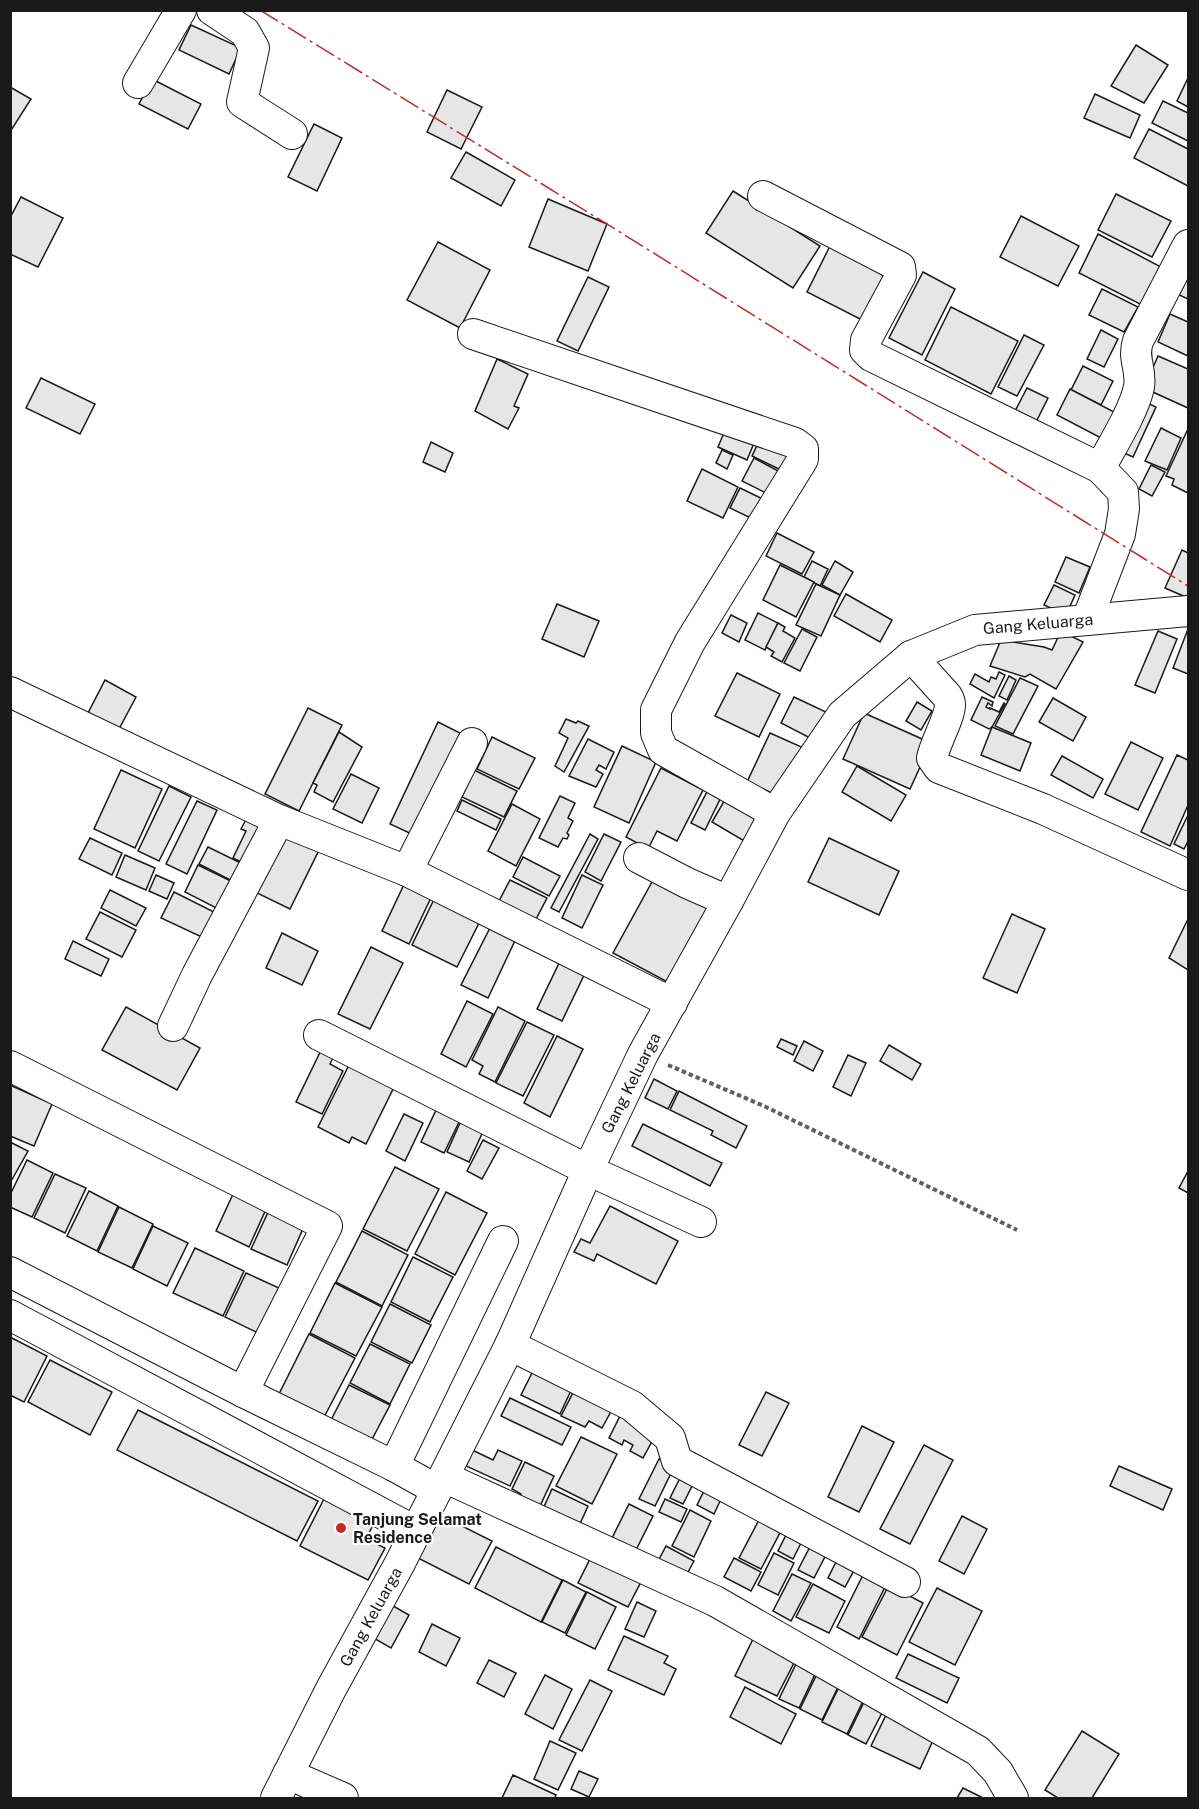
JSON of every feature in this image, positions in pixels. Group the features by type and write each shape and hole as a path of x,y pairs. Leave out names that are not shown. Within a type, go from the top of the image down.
{"street":[{"path":"138,84 181,10"},
{"path":"212,10 245,32 254,48 242,102 292,134"},
{"path":"763,196 900,267 901,275 866,340 865,350 871,356 1100,468 1123,492 1124,509 1120,534 1087,620"},
{"path":"1100,468 1135,400 1140,372 1135,350 1138,341 1188,245"},
{"path":"473,334 795,443 803,449 803,459 690,642 656,710 656,733 663,750 775,813"},
{"name":"Gang Keluarga","path":"282,1786 331,1689 400,1563 510,1345 588,1170 643,1054 775,813 842,715 921,652 975,630 1188,611"},
{"path":"921,652 951,703 934,746 932,759 939,768 1043,809 1188,875"},
{"path":"10,692 279,820 407,871 672,1003"},
{"path":"407,871 472,743"},
{"path":"172,1026 279,820"},
{"path":"639,858 728,901"},
{"path":"319,1035 588,1170 701,1222"},
{"path":"10,1066 327,1226 243,1392"},
{"path":"394,1466 503,1241"},
{"path":"10,1272 243,1392 394,1466 440,1483 715,1601 978,1751 998,1772 1013,1798"},
{"path":"10,1315 415,1531"},
{"path":"510,1345 632,1406 670,1438 677,1461 905,1582"},
{"path":"282,1786 343,1798"}],"path":[{"path":"643,1054 764,1106 1017,1230"}],"building":[{"path":"191,25 241,48 229,74 179,50"},
{"path":"1136,45 1168,65 1144,103 1111,86"},
{"path":"1188,78 1188,107 1177,101"},
{"path":"152,79 201,104 188,129 139,104"},
{"path":"10,87 31,99 10,132"},
{"path":"447,90 482,107 461,149 427,132"},
{"path":"1095,94 1140,115 1130,138 1084,118"},
{"path":"1163,101 1188,113 1188,141 1152,123"},
{"path":"314,124 342,138 317,191 288,177"},
{"path":"1149,129 1188,149 1188,186 1134,158"},
{"path":"466,152 515,180 501,206 451,178"},
{"path":"733,191 820,246 793,288 706,233"},
{"path":"1116,194 1171,221 1152,257 1098,230"},
{"path":"21,197 63,218 38,267 10,254 10,218"},
{"path":"548,199 607,224 588,271 529,247"},
{"path":"1021,216 1079,246 1058,286 1000,257"},
{"path":"1098,234 1163,268 1144,306 1079,273"},
{"path":"438,242 490,270 460,328 407,300"},
{"path":"830,246 885,275 862,320 807,292"},
{"path":"1188,270 1188,299 1177,294"},
{"path":"923,272 955,289 922,355 889,338"},
{"path":"588,277 609,287 578,351 557,341"},
{"path":"1102,289 1138,307 1124,332 1089,315"},
{"path":"951,307 1018,341 991,394 925,360"},
{"path":"1170,314 1188,322 1188,356 1158,342"},
{"path":"1101,330 1118,339 1104,367 1087,359"},
{"path":"1024,335 1044,345 1017,396 998,387"},
{"path":"1158,356 1188,369 1188,408 1144,388"},
{"path":"497,359 528,374 514,406 519,408 508,429 475,411"},
{"path":"1083,366 1113,381 1101,405 1071,390"},
{"path":"41,378 95,404 80,434 26,408"},
{"path":"1027,388 1048,398 1034,426 1013,415"},
{"path":"1070,389 1116,413 1103,439 1057,415"},
{"path":"1139,399 1156,407 1133,457 1115,449"},
{"path":"728,423 757,436 747,460 718,447"},
{"path":"1161,428 1181,438 1167,470 1145,461"},
{"path":"1187,431 1188,493 1172,485 1174,479 1166,476"},
{"path":"762,435 792,449 781,470 752,456"},
{"path":"431,442 453,453 445,472 423,462"},
{"path":"722,450 733,455 727,469 716,463"},
{"path":"754,458 782,473 770,495 742,481"},
{"path":"1151,465 1165,472 1152,496 1139,489"},
{"path":"702,469 738,487 723,518 687,501"},
{"path":"740,488 769,502 759,522 730,508"},
{"path":"777,533 814,552 802,574 766,556"},
{"path":"1182,550 1188,553 1188,598 1165,588"},
{"path":"1066,557 1090,567 1079,593 1055,582"},
{"path":"812,561 828,569 820,586 804,577"},
{"path":"835,561 853,572 840,595 822,585"},
{"path":"780,565 814,582 796,617 763,600"},
{"path":"816,584 840,595 821,636 796,625"},
{"path":"1054,585 1075,595 1066,615 1044,605"},
{"path":"846,594 892,620 880,642 834,616"},
{"path":"557,604 599,621 584,657 542,639"},
{"path":"758,613 778,623 765,650 745,640"},
{"path":"731,615 747,623 739,642 722,633"},
{"path":"778,623 785,627 783,631 795,638 782,662 771,656 774,652 766,647"},
{"path":"802,629 817,637 800,671 784,663"},
{"path":"1188,629 1188,674 1173,668"},
{"path":"1061,631 1083,642 1056,689 1030,674 1025,677 990,666 1001,640 1052,650"},
{"path":"1158,631 1177,639 1155,693 1135,685"},
{"path":"999,672 1005,675 994,698 970,684 975,674 989,682 991,677 996,679"},
{"path":"737,673 780,694 759,737 715,716"},
{"path":"1009,676 1016,680 1007,700 999,696"},
{"path":"1020,678 1038,686 1013,734 995,726"},
{"path":"105,680 136,697 119,729 88,713"},
{"path":"794,697 826,712 812,739 781,723"},
{"path":"982,697 993,702 992,706 988,703 986,707 999,712 1005,704 989,729 971,720"},
{"path":"1053,698 1086,717 1073,741 1039,722"},
{"path":"917,702 932,711 921,730 906,721"},
{"path":"308,708 342,725 299,811 265,794"},
{"path":"864,713 931,743 910,789 843,759"},
{"path":"566,719 589,726 564,772 555,766 568,738 559,733"},
{"path":"438,722 466,736 418,837 390,824"},
{"path":"992,727 1031,743 1020,771 981,755"},
{"path":"339,732 362,747 333,802 314,792 317,785 313,783"},
{"path":"770,733 806,749 783,798 747,782"},
{"path":"492,737 535,758 519,789 477,769"},
{"path":"588,739 614,752 606,769 599,765 596,770 603,774 596,787 569,776"},
{"path":"1131,742 1163,758 1138,810 1105,794"},
{"path":"622,746 656,762 629,823 594,807"},
{"path":"1177,755 1188,760 1188,805 1170,846 1141,832"},
{"path":"1062,756 1103,779 1093,798 1051,775"},
{"path":"857,766 906,795 891,821 842,792"},
{"path":"661,768 703,790 677,841 657,831 648,849 626,837"},
{"path":"121,770 162,789 135,848 94,829"},
{"path":"474,770 517,791 504,817 462,797"},
{"path":"351,774 379,788 362,823 333,809"},
{"path":"713,780 726,787 705,830 691,823"},
{"path":"169,786 191,797 159,861 138,851"},
{"path":"730,791 768,814 751,845 712,822"},
{"path":"560,796 575,803 568,818 573,821 567,833 569,835 567,839 563,838 558,847 539,838"},
{"path":"462,800 501,819 496,830 457,811"},
{"path":"197,801 217,810 187,874 166,864"},
{"path":"512,804 540,819 516,866 488,851"},
{"path":"251,810 271,820 243,863 233,858 246,831 241,829"},
{"path":"1188,815 1188,841 1184,849 1174,844"},
{"path":"289,828 322,844 290,909 257,893"},
{"path":"590,834 598,839 559,912 551,908"},
{"path":"604,834 621,842 601,881 585,872"},
{"path":"90,838 122,853 112,875 79,859"},
{"path":"829,838 899,871 879,915 808,882"},
{"path":"208,847 249,867 240,885 199,864"},
{"path":"125,855 155,868 146,890 116,877"},
{"path":"523,857 560,876 549,896 513,877"},
{"path":"198,865 239,885 226,913 185,892"},
{"path":"658,871 719,904 675,986 613,953"},
{"path":"409,874 436,887 409,944 382,931"},
{"path":"156,875 174,883 167,899 149,891"},
{"path":"582,875 603,885 582,928 562,918"},
{"path":"510,880 547,898 535,921 498,903"},
{"path":"439,889 485,911 457,967 412,945"},
{"path":"110,890 146,908 136,926 101,908"},
{"path":"174,892 218,914 206,939 161,918"},
{"path":"100,912 136,930 122,957 86,939"},
{"path":"1012,914 1045,929 1017,993 983,978"},
{"path":"1188,919 1188,970 1169,958"},
{"path":"494,920 519,932 488,998 461,985"},
{"path":"282,933 318,951 302,985 266,968"},
{"path":"73,941 109,959 101,976 65,959"},
{"path":"371,947 403,963 370,1029 338,1014"},
{"path":"562,957 587,969 562,1021 537,1009"},
{"path":"467,1001 493,1014 466,1067 441,1054"},
{"path":"126,1007 200,1048 177,1090 102,1050"},
{"path":"498,1007 525,1021 495,1082 479,1074 483,1066 472,1060"},
{"path":"527,1022 554,1035 523,1096 496,1083"},
{"path":"557,1036 583,1049 550,1117 524,1103"},
{"path":"781,1039 797,1046 793,1055 777,1047"},
{"path":"804,1041 823,1051 813,1071 794,1061"},
{"path":"325,1042 338,1048 330,1064 343,1071 322,1114 296,1102"},
{"path":"889,1045 921,1064 912,1080 880,1061"},
{"path":"848,1055 866,1063 851,1096 833,1087"},
{"path":"351,1061 396,1083 366,1144 352,1137 349,1143 318,1127"},
{"path":"654,1079 677,1091 668,1109 645,1098"},
{"path":"10,1085 52,1104 34,1146 10,1136"},
{"path":"679,1091 747,1126 736,1148 711,1135 713,1131 670,1110"},
{"path":"437,1108 461,1118 444,1153 421,1142"},
{"path":"404,1114 423,1123 405,1161 386,1151"},
{"path":"464,1114 486,1125 469,1162 447,1152"},
{"path":"643,1124 722,1163 710,1186 632,1146"},
{"path":"483,1140 499,1148 482,1179 467,1171"},
{"path":"10,1142 28,1151 10,1183"},
{"path":"27,1160 53,1173 32,1217 10,1207 10,1195"},
{"path":"395,1167 439,1189 407,1251 363,1229"},
{"path":"1188,1171 1188,1193 1179,1188"},
{"path":"55,1174 86,1188 65,1233 34,1218"},
{"path":"89,1191 118,1206 97,1251 67,1236"},
{"path":"234,1192 267,1207 249,1247 216,1231"},
{"path":"446,1192 487,1213 455,1275 415,1254"},
{"path":"610,1206 678,1241 656,1284 597,1254 594,1261 574,1252 581,1239 590,1243"},
{"path":"119,1207 153,1224 132,1268 98,1252"},
{"path":"270,1208 305,1224 287,1265 251,1249"},
{"path":"153,1226 188,1243 167,1286 133,1269"},
{"path":"362,1231 408,1255 382,1306 336,1282"},
{"path":"195,1248 244,1271 223,1316 173,1293"},
{"path":"413,1257 453,1277 430,1322 391,1302"},
{"path":"246,1273 279,1288 258,1333 225,1317"},
{"path":"335,1283 382,1307 356,1356 310,1333"},
{"path":"390,1304 431,1325 412,1363 371,1342"},
{"path":"309,1334 355,1358 322,1421 277,1398"},
{"path":"10,1337 47,1356 24,1402 10,1395"},
{"path":"370,1344 410,1364 390,1404 350,1383"},
{"path":"50,1360 112,1392 90,1435 28,1402"},
{"path":"536,1365 574,1384 560,1414 521,1395"},
{"path":"349,1385 390,1405 369,1445 329,1424"},
{"path":"577,1385 615,1404 602,1428 589,1421 585,1427 561,1416"},
{"path":"766,1392 789,1403 762,1456 739,1445"},
{"path":"510,1398 571,1427 562,1445 501,1416"},
{"path":"138,1410 318,1501 297,1541 117,1450"},
{"path":"621,1414 657,1432 643,1458 630,1451 633,1445 624,1440 622,1445 609,1438"},
{"path":"862,1426 894,1442 859,1512 828,1497"},
{"path":"581,1437 617,1454 592,1504 556,1486"},
{"path":"924,1445 953,1460 910,1544 880,1529"},
{"path":"468,1448 493,1460 498,1450 522,1461 510,1486 466,1466 470,1458"},
{"path":"659,1459 674,1467 655,1506 639,1499"},
{"path":"525,1462 554,1476 540,1506 520,1496 521,1494 512,1489"},
{"path":"1119,1466 1172,1489 1163,1510 1110,1486"},
{"path":"684,1470 697,1476 683,1504 670,1498"},
{"path":"707,1485 722,1497 714,1514 697,1505"},
{"path":"552,1489 588,1506 579,1526 543,1509"},
{"name":"Tanjung Selamat Residence","path":"328,1491 377,1517 366,1539 385,1548 368,1580 300,1546"},
{"path":"665,1499 687,1509 681,1522 659,1512"},
{"path":"629,1504 653,1516 631,1560 607,1548"},
{"path":"690,1510 711,1521 694,1557 672,1546"},
{"path":"434,1512 492,1541 469,1584 412,1555"},
{"path":"761,1516 783,1527 761,1569 739,1558"},
{"path":"962,1516 987,1529 964,1574 939,1561"},
{"path":"792,1523 807,1531 793,1559 778,1551"},
{"path":"815,1537 831,1545 814,1578 798,1570"},
{"path":"666,1546 694,1561 682,1583 654,1569"},
{"path":"496,1547 562,1580 541,1622 475,1588"},
{"path":"595,1549 645,1574 628,1607 578,1583"},
{"path":"774,1553 794,1563 778,1595 758,1585"},
{"path":"840,1554 858,1563 845,1587 828,1578"},
{"path":"734,1558 761,1572 751,1591 724,1577"},
{"path":"792,1574 811,1583 791,1621 773,1611"},
{"path":"863,1575 885,1587 859,1639 837,1627"},
{"path":"563,1580 586,1592 565,1633 542,1622"},
{"path":"813,1584 845,1601 829,1633 796,1617"},
{"path":"889,1585 923,1603 897,1655 862,1637"},
{"path":"937,1588 982,1611 955,1665 909,1642"},
{"path":"587,1592 616,1607 595,1649 566,1635"},
{"path":"637,1602 656,1611 644,1637 625,1629"},
{"path":"388,1603 409,1615 391,1648 370,1636"},
{"path":"432,1624 460,1638 446,1666 419,1652"},
{"path":"624,1636 668,1656 664,1663 676,1669 664,1695 608,1670"},
{"path":"753,1639 796,1659 777,1696 735,1676"},
{"path":"908,1654 959,1678 947,1703 896,1678"},
{"path":"489,1660 516,1673 504,1697 477,1683"},
{"path":"798,1660 817,1670 799,1708 779,1699"},
{"path":"818,1672 840,1683 822,1720 800,1709"},
{"path":"545,1675 572,1689 553,1729 525,1714"},
{"path":"590,1680 612,1691 582,1751 559,1740"},
{"path":"841,1683 866,1695 847,1734 822,1722"},
{"path":"745,1687 796,1714 781,1744 730,1717"},
{"path":"867,1696 886,1705 866,1744 848,1735"},
{"path":"887,1713 935,1736 920,1769 871,1746"},
{"path":"1082,1731 1119,1754 1092,1798 1058,1798 1045,1790"},
{"path":"550,1741 576,1753 558,1790 534,1779"},
{"path":"579,1771 598,1779 589,1797 571,1789"},
{"path":"513,1775 556,1795 555,1798 502,1798"},
{"path":"963,1788 983,1798 957,1798"}],"power":[{"path":"260,10 1188,586"}],"place":[{"name":"Tanjung Selamat Residence","path":"341,1528"}]}
